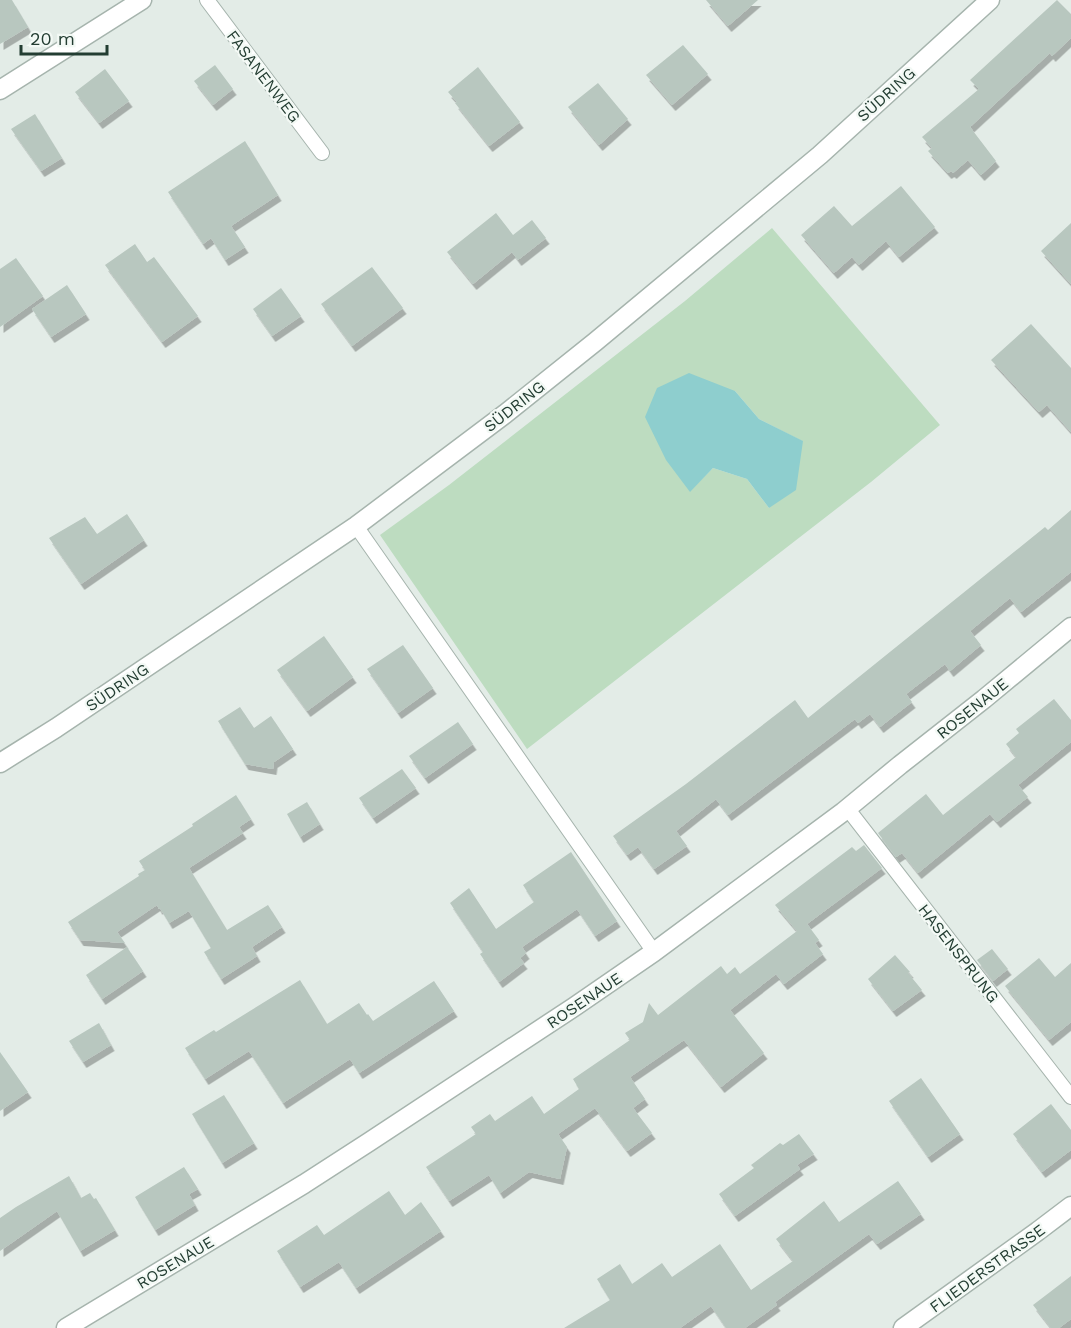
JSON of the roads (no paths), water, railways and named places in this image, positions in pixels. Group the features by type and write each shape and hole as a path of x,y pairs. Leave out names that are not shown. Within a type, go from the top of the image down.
{"street":[{"path":"0,90 142,0"},
{"name":"SÜDRING","path":"0,763 56,728 356,526 505,414 820,155 990,0"},
{"name":"ROSENAUE","path":"66,1328 304,1184 654,952 848,808 1071,627"},
{"name":"FLIEDERSTRASSE","path":"903,1328 1071,1206"}],"lane":[{"name":"FASANENWEG","path":"207,0 322,153"},
{"path":"356,526 654,952"},
{"name":"HASENSPRUNG","path":"848,808 1071,1097"}],"water":[{"path":"689,373 735,391 759,419 803,441 796,490 769,508 747,479 713,468 690,492 666,460 645,417 657,388"}]}
